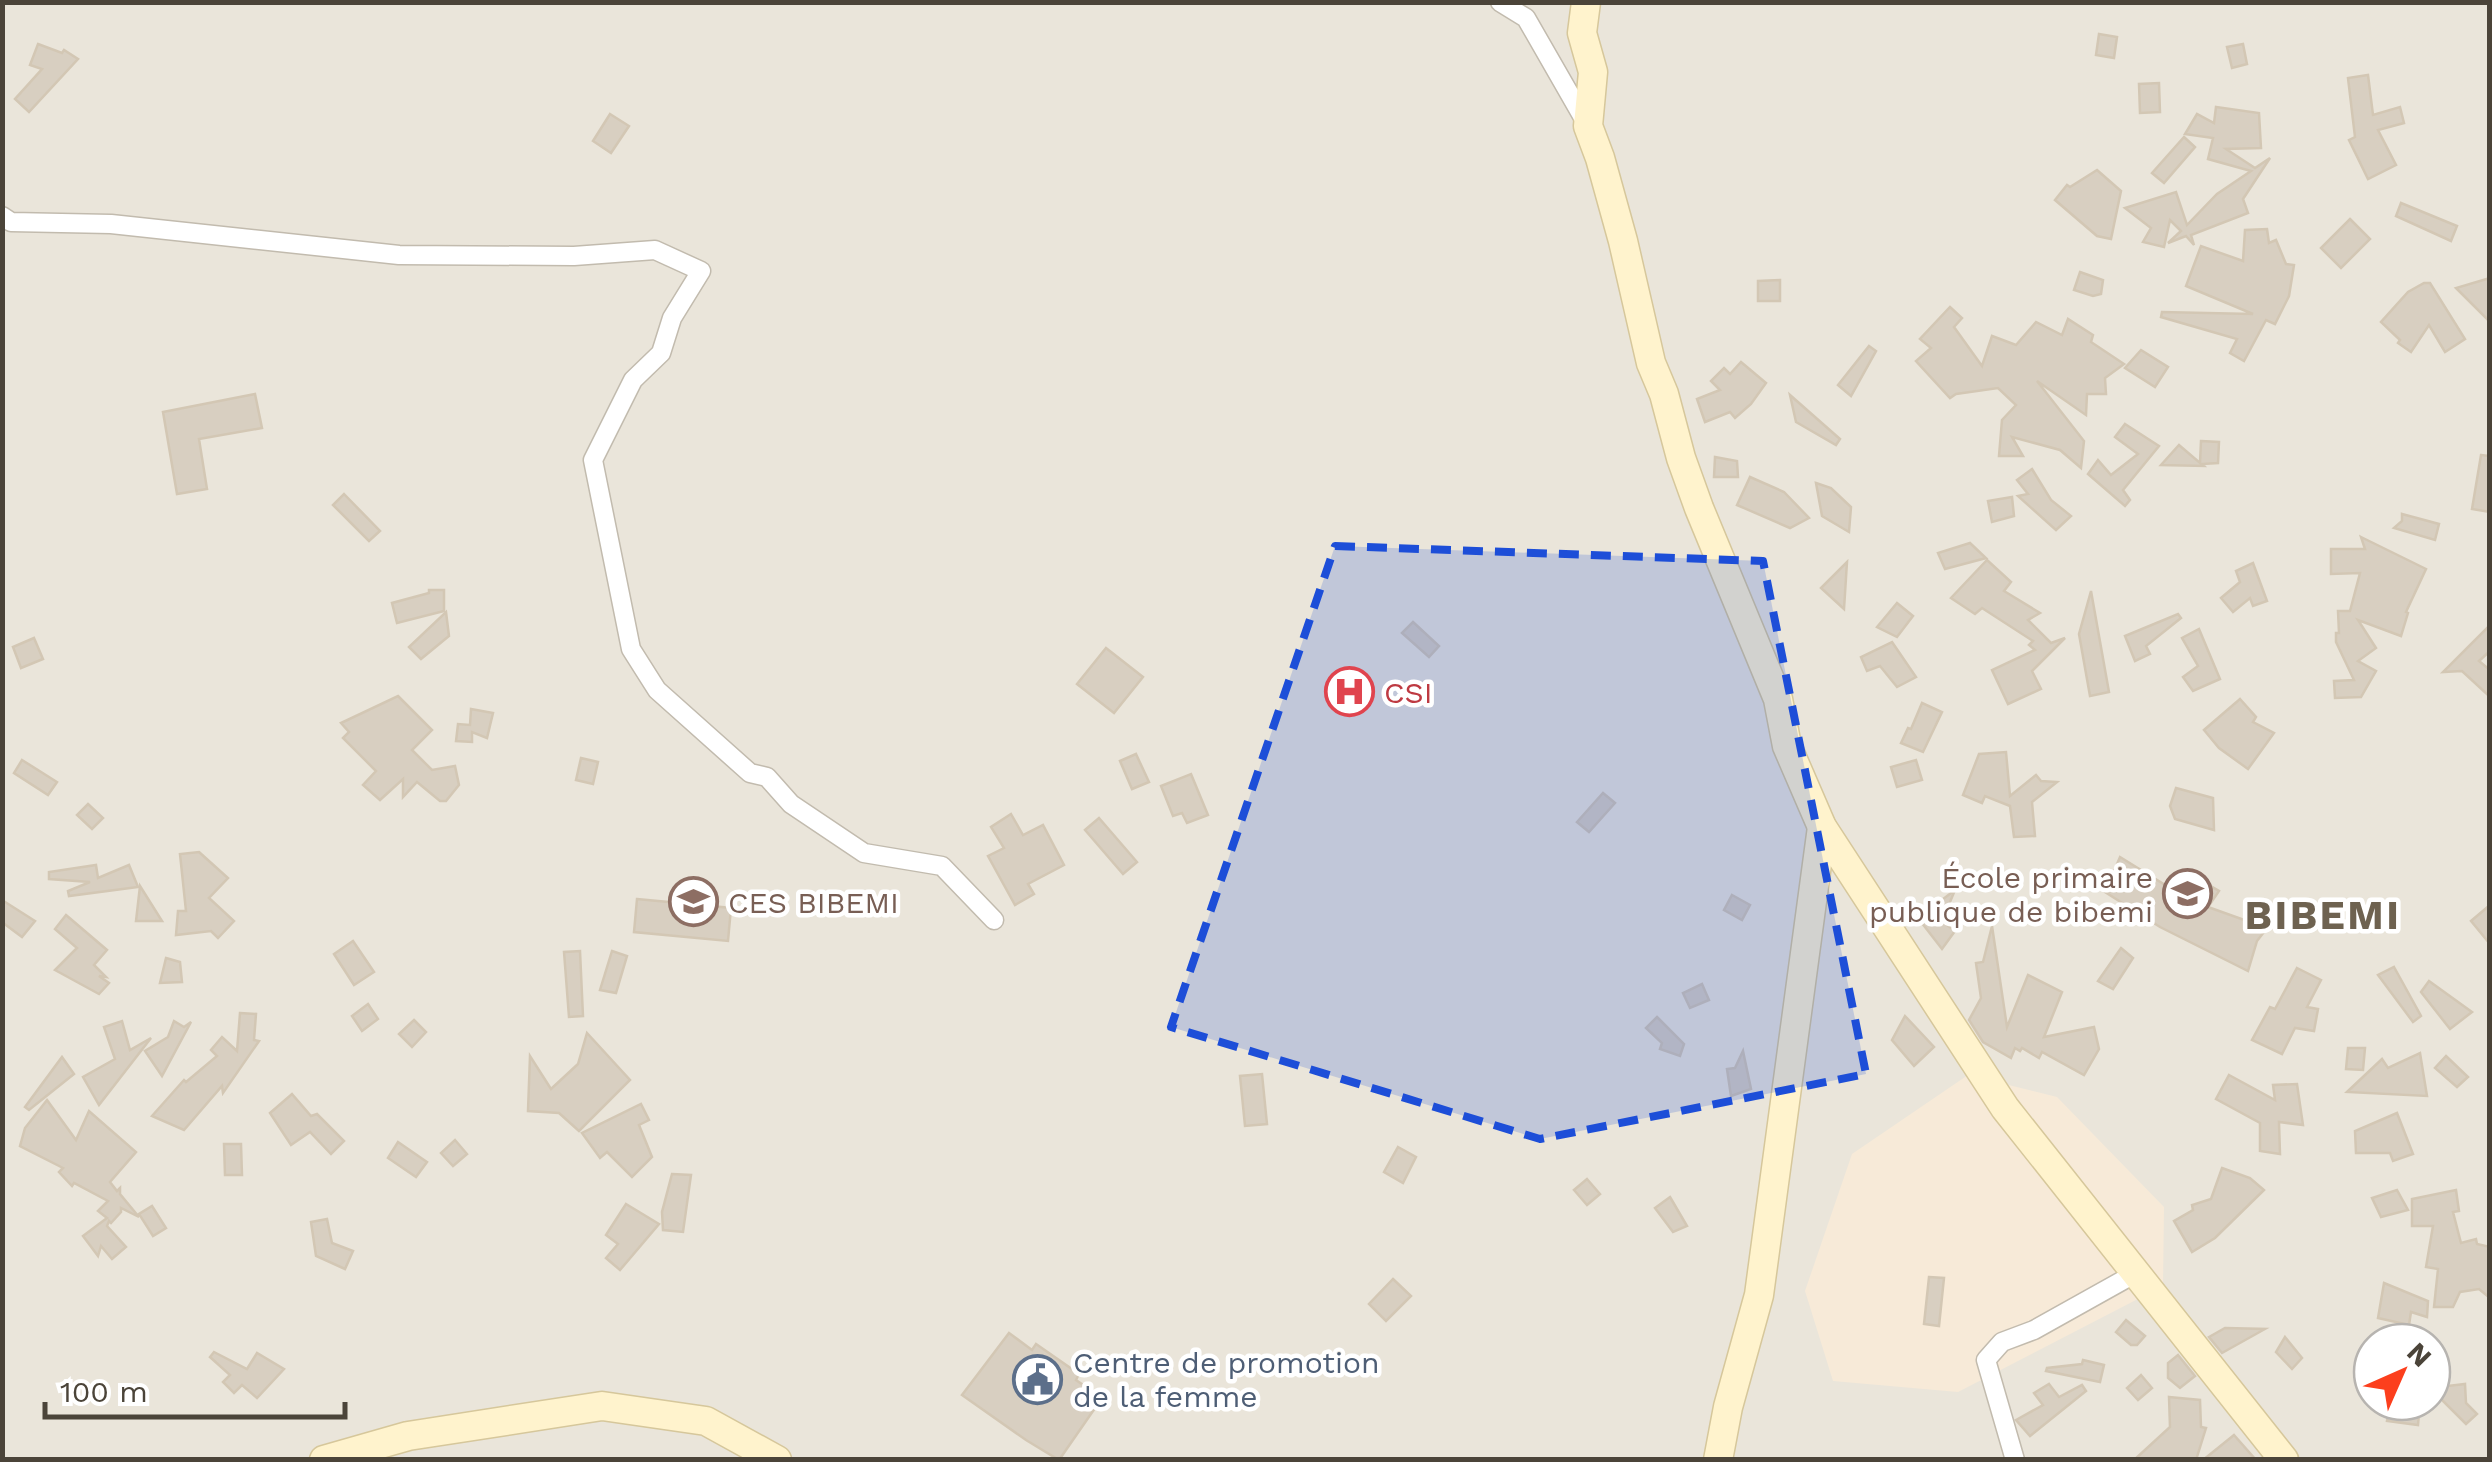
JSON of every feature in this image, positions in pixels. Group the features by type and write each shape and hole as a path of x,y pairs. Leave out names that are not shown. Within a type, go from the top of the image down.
{"main road":[{"path":"1586,2 1582,33 1593,72 1588,126 1600,158 1651,363 1664,394 1680,458 1778,699 1788,746 1822,828 2005,1108 2284,1460"},
{"path":"1718,1460 1728,1407 1760,1295 1822,828"},
{"path":"324,1460 408,1436 602,1406 706,1422 777,1460"}],"street":[{"path":"1500,2 1526,18 1588,126"},
{"path":"2,216 11,222 111,224 399,255 538,256 655,250 700,271 672,318 661,353 632,380 593,460 631,649 657,690 750,773 767,778 790,804 864,853 942,866 994,920"},
{"path":"2016,1460 1986,1360 2002,1342 2034,1330 2136,1273"}],"highlighted area":[{"path":"1335,546 1763,561 1866,1074 1540,1139 1171,1027"}],"shaded area":[{"path":"3,3 2489,3 2489,1459 3,1460"},
{"path":"1968,1075 2057,1097 2164,1207 2163,1286 1958,1392 1833,1381 1805,1291 1852,1154"}],"building":[{"path":"2099,34 2117,37 2114,58 2096,55"},
{"path":"38,44 62,53 64,50 78,59 29,112 15,99 42,69 30,65"},
{"path":"2243,44 2247,64 2232,68 2227,47"},
{"path":"2368,75 2373,115 2400,107 2404,123 2378,130 2396,165 2368,179 2349,140 2355,137 2348,78"},
{"path":"2159,83 2160,112 2140,113 2139,84"},
{"path":"2216,107 2259,113 2261,148 2226,149 2255,168 2270,158 2243,199 2248,213 2191,235 2194,245 2186,236 2168,243 2181,231 2170,220 2164,247 2143,242 2151,228 2125,208 2176,192 2187,225 2217,194 2251,171 2208,159 2213,138 2185,134 2197,114 2214,123"},
{"path":"610,114 629,126 611,153 593,141"},
{"path":"2184,137 2195,147 2164,183 2152,173"},
{"path":"2097,170 2121,191 2111,239 2097,236 2055,200 2067,185 2070,187"},
{"path":"2401,203 2457,226 2451,241 2396,216"},
{"path":"2350,219 2370,239 2341,268 2321,248"},
{"path":"2267,229 2269,243 2276,240 2286,264 2294,265 2289,296 2275,324 2266,320 2244,361 2230,353 2237,339 2161,317 2162,312 2253,314 2186,286 2201,246 2243,261 2245,230"},
{"path":"2080,272 2103,280 2101,294 2093,296 2074,290"},
{"path":"2490,278 2490,322 2456,288"},
{"path":"1780,280 1780,301 1758,301 1758,281"},
{"path":"2430,283 2465,339 2445,352 2429,325 2411,352 2381,322 2408,292"},
{"path":"1950,307 1962,318 1954,327 1982,366 1992,336 2016,345 2036,322 2062,335 2068,319 2093,335 2091,342 2124,364 2105,378 2106,394 2087,394 2086,415 2037,381 2084,441 2081,468 2060,450 2012,437 2023,456 1999,456 2002,420 2016,405 1998,388 1950,398 1916,361 1931,348 1920,339"},
{"path":"1869,346 1876,351 1851,396 1838,385"},
{"path":"2141,350 2168,367 2155,387 2125,368"},
{"path":"1741,362 1766,383 1735,418 1730,412 1705,422 1697,399 1720,390 1711,381 1724,368 1730,374"},
{"path":"255,394 262,428 199,439 207,489 177,494 163,412"},
{"path":"1790,395 1840,439 1836,445 1796,422"},
{"path":"2125,424 2159,446 2123,490 2130,500 2125,506 2088,474 2098,460 2111,475 2138,454 2115,437"},
{"path":"2201,441 2219,442 2218,463 2161,465 2179,445 2200,463"},
{"path":"2481,455 2490,456 2490,512 2472,509"},
{"path":"1715,457 1737,461 1738,477 1714,477"},
{"path":"2032,469 2051,500 2071,516 2056,530 2018,496 2028,494 2017,480"},
{"path":"1750,477 1784,492 1809,518 1790,528 1737,505"},
{"path":"1816,483 1831,488 1851,507 1849,532 1822,516"},
{"path":"344,494 380,531 369,541 333,505"},
{"path":"2012,497 2014,516 1992,522 1988,501"},
{"path":"2402,514 2439,524 2435,540 2394,528 2402,521"},
{"path":"2361,537 2426,569 2406,612 2401,636 2358,620 2376,648 2358,661 2376,671 2361,697 2335,698 2334,681 2354,680 2336,642 2336,633 2338,611 2350,611 2360,573 2331,574 2331,549 2365,549"},
{"path":"1970,543 1986,558 1945,569 1938,553"},
{"path":"1987,560 2011,582 2004,591 2040,613 2028,620 2051,643 2065,638 2032,671 2041,689 2008,704 1992,670 2035,650 2029,645 2033,641 1982,608 1975,614 1951,598"},
{"path":"1847,562 1844,609 1821,588"},
{"path":"2253,563 2267,601 2253,606 2250,598 2233,612 2221,598 2240,582 2236,571"},
{"path":"429,590 444,590 444,611 397,623 392,603"},
{"path":"2091,591 2109,692 2090,696 2079,634"},
{"path":"1897,603 1913,616 1897,637 1877,627"},
{"path":"446,612 449,636 421,659 409,647"},
{"path":"2178,614 2181,618 2146,646 2150,654 2135,661 2125,636"},
{"path":"1413,622 1439,646 1429,657 1402,633"},
{"path":"2490,625 2490,651 2479,661 2490,670 2490,697 2462,671 2443,672"},
{"path":"2199,629 2220,679 2193,691 2183,677 2198,666 2182,638"},
{"path":"34,638 43,659 21,668 13,647"},
{"path":"1892,642 1916,677 1897,687 1880,666 1867,671 1861,657"},
{"path":"1106,648 1143,677 1114,713 1077,684"},
{"path":"398,696 432,730 412,750 432,770 455,766 459,785 446,801 440,801 417,782 403,797 403,779 380,800 363,785 376,771 343,738 349,732 341,723"},
{"path":"2240,699 2256,717 2253,722 2274,733 2248,769 2219,748 2204,730"},
{"path":"1922,703 1942,712 1923,752 1901,743"},
{"path":"471,709 493,713 487,738 472,732 472,742 456,741 458,724 470,725"},
{"path":"2006,752 2010,796 2036,775 2041,781 2057,782 2032,802 2035,836 2014,837 2010,806 1985,796 1982,803 1963,795 1979,754"},
{"path":"1136,754 1149,782 1132,789 1120,761"},
{"path":"581,758 598,762 593,784 576,780"},
{"path":"22,760 57,782 48,795 14,773"},
{"path":"1916,760 1922,780 1897,787 1891,767"},
{"path":"1191,774 1208,815 1187,823 1182,813 1173,816 1161,786"},
{"path":"2176,788 2213,798 2214,830 2175,819 2170,806"},
{"path":"1603,793 1615,803 1589,832 1577,822"},
{"path":"88,804 103,818 92,829 77,815"},
{"path":"1011,814 1023,835 1043,825 1064,865 1028,884 1034,894 1015,905 988,856 1004,848 991,827"},
{"path":"1099,818 1137,862 1123,874 1085,830"},
{"path":"199,852 228,878 209,898 234,921 218,938 211,931 176,935 178,911 186,911 180,854"},
{"path":"2120,857 2183,896 2202,881 2219,891 2208,907 2267,928 2257,941 2248,971 2160,927 2105,892"},
{"path":"96,865 98,878 129,865 138,887 69,896 68,891 90,882 49,879 49,872"},
{"path":"140,886 162,921 136,921"},
{"path":"1955,890 1942,921 1955,931 1942,949 1918,918"},
{"path":"1732,895 1750,905 1742,920 1724,910"},
{"path":"637,899 731,908 728,941 634,932"},
{"path":"2,900 35,921 22,937 2,922"},
{"path":"2490,905 2490,944 2471,921"},
{"path":"66,915 107,950 94,965 106,977 99,976 109,983 99,994 55,970 77,948 55,929"},
{"path":"1992,926 2007,1027 2028,975 2062,992 2044,1037 2094,1027 2099,1049 2084,1075 2042,1052 2039,1058 2015,1048 2011,1058 1983,1042 1969,1020 1981,998 1976,963 1983,962"},
{"path":"353,941 374,972 354,985 334,954"},
{"path":"2121,948 2133,958 2113,989 2098,981"},
{"path":"580,951 583,1016 569,1017 564,952"},
{"path":"612,951 627,956 616,993 600,990"},
{"path":"166,958 180,962 182,982 160,983"},
{"path":"2394,967 2421,1016 2413,1022 2378,975"},
{"path":"2297,968 2321,980 2307,1007 2318,1009 2314,1031 2295,1028 2282,1054 2252,1040 2270,1007 2275,1009"},
{"path":"2429,981 2472,1012 2450,1029 2421,992"},
{"path":"1702,984 1709,1000 1690,1008 1683,993"},
{"path":"368,1004 378,1019 362,1031 352,1016"},
{"path":"240,1013 256,1014 254,1040 259,1041 223,1093 222,1086 184,1130 152,1116 184,1080 217,1056 211,1050 222,1037 237,1051"},
{"path":"1905,1016 1934,1047 1914,1066 1892,1040"},
{"path":"1657,1017 1684,1044 1680,1056 1660,1049 1662,1043 1646,1028"},
{"path":"414,1020 426,1032 412,1047 399,1034"},
{"path":"122,1021 130,1050 151,1038 99,1105 83,1077 115,1059 104,1027"},
{"path":"174,1021 184,1027 191,1022 162,1076 145,1051 168,1037"},
{"path":"587,1033 630,1080 579,1131 559,1113 528,1111 530,1056 551,1089 578,1064"},
{"path":"2348,1048 2365,1048 2363,1070 2346,1069"},
{"path":"1743,1051 1751,1089 1731,1096 1727,1069 1735,1068"},
{"path":"2420,1053 2427,1096 2347,1092 2382,1059 2388,1068"},
{"path":"2446,1056 2468,1077 2457,1087 2435,1068"},
{"path":"62,1057 74,1074 29,1110 25,1107"},
{"path":"1262,1074 1267,1124 1245,1126 1240,1076"},
{"path":"2229,1075 2275,1100 2273,1085 2297,1084 2303,1125 2279,1122 2280,1154 2260,1151 2260,1123 2216,1099"},
{"path":"292,1094 311,1116 317,1114 344,1141 331,1154 310,1132 291,1145 270,1113"},
{"path":"47,1100 76,1140 89,1111 136,1152 110,1182 117,1191 120,1188 120,1194 139,1217 121,1208 109,1221 107,1226 126,1247 112,1259 101,1246 98,1256 83,1236 107,1218 98,1211 108,1201 74,1183 72,1186 59,1172 63,1168 20,1146 25,1128"},
{"path":"641,1104 649,1120 639,1125 652,1157 632,1177 607,1152 600,1158 582,1133"},
{"path":"2397,1113 2413,1154 2393,1161 2390,1153 2356,1153 2355,1131"},
{"path":"455,1140 467,1154 453,1166 441,1153"},
{"path":"398,1142 427,1162 416,1177 388,1158"},
{"path":"224,1144 241,1144 242,1175 225,1175"},
{"path":"1398,1147 1416,1157 1403,1183 1384,1172"},
{"path":"2222,1168 2250,1178 2264,1190 2215,1238 2192,1252 2174,1221 2193,1210 2192,1205 2211,1199"},
{"path":"672,1174 691,1175 683,1232 663,1230 662,1212"},
{"path":"1587,1179 1600,1194 1587,1205 1574,1190"},
{"path":"2397,1190 2408,1210 2381,1217 2372,1198"},
{"path":"2456,1190 2459,1211 2453,1212 2461,1243 2476,1239 2477,1244 2490,1247 2490,1298 2479,1289 2460,1292 2453,1307 2434,1307 2438,1269 2426,1267 2433,1226 2412,1226 2412,1199"},
{"path":"1670,1197 1687,1226 1673,1232 1655,1208"},
{"path":"626,1204 659,1224 620,1270 606,1258 618,1244 606,1235"},
{"path":"152,1206 166,1228 153,1236 139,1214"},
{"path":"327,1219 332,1243 353,1251 345,1269 316,1256 311,1222"},
{"path":"1929,1277 1944,1278 1939,1326 1924,1324"},
{"path":"1393,1279 1411,1296 1386,1321 1369,1304"},
{"path":"2384,1283 2428,1301 2427,1317 2411,1312 2409,1322 2378,1318"},
{"path":"2126,1320 2145,1336 2137,1345 2131,1345 2116,1332"},
{"path":"2225,1328 2265,1329 2222,1353 2209,1337"},
{"path":"1009,1333 1032,1350 1036,1344 1079,1374 1076,1380 1102,1398 1059,1460 962,1395"},
{"path":"2285,1337 2302,1358 2292,1369 2276,1352"},
{"path":"214,1352 247,1369 257,1353 284,1369 257,1398 242,1385 234,1393 223,1382 230,1375 210,1357"},
{"path":"2178,1355 2195,1376 2180,1388 2168,1378 2168,1363"},
{"path":"2083,1360 2104,1365 2100,1382 2046,1371 2082,1364"},
{"path":"2141,1375 2152,1388 2138,1400 2127,1388"},
{"path":"2049,1384 2059,1397 2082,1385 2086,1391 2030,1436 2016,1420 2043,1405 2034,1393"},
{"path":"2465,1384 2466,1403 2477,1414 2466,1424 2452,1410 2452,1386"},
{"path":"2169,1397 2200,1400 2201,1427 2206,1428 2196,1460 2134,1460 2170,1427"},
{"path":"2234,1435 2256,1460 2203,1460"}],"place":[{"name":"CSI","path":"1349,692"},
{"name":"École primaire publique de bibemi","path":"2188,894"},
{"name":"CES BIBEMI","path":"693,902"},
{"name":"Centre de promotion de la femme","path":"1038,1379"}],"district":[{"name":"BIBEMI","path":"2323,915"}]}
